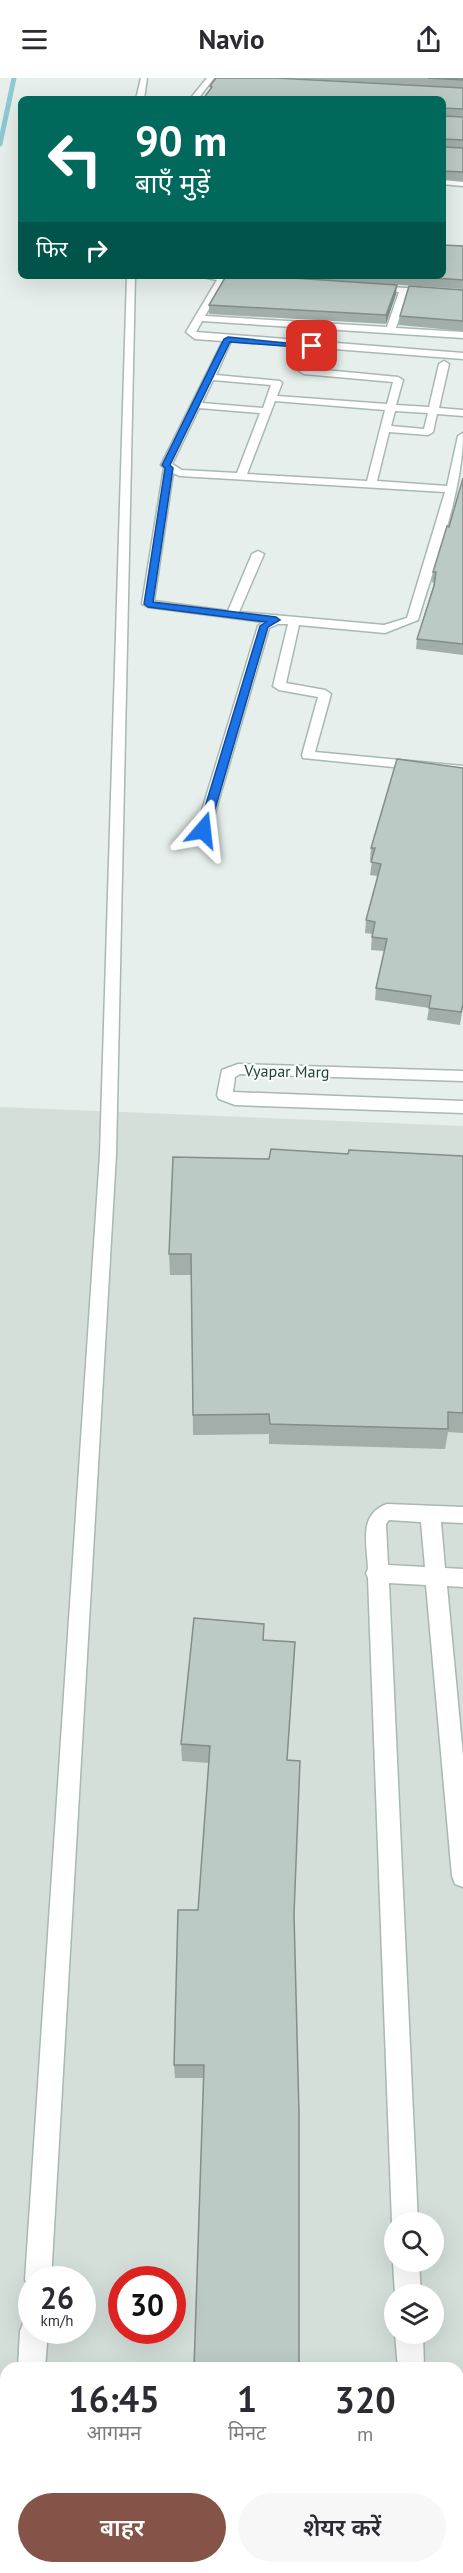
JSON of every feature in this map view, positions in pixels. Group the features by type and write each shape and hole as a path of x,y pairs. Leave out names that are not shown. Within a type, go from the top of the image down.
{"street":[{"path":"141,96 144,78"},
{"path":"196,96 211,78 221,79"},
{"path":"446,182 463,184"},
{"path":"39,2266 108,1154 131,279"},
{"path":"221,279 191,332 192,334 228,339 306,362 398,380 371,484"},
{"path":"359,287 463,294"},
{"path":"390,332 404,290"},
{"path":"199,318 390,332 463,334"},
{"path":"228,339 166,465 169,468 148,604 294,622 385,628 395,627 412,620 451,489 463,436"},
{"path":"306,362 463,356"},
{"path":"385,429 429,432 444,364"},
{"path":"210,377 277,382 242,476"},
{"path":"271,398 463,412"},
{"path":"196,405 266,411"},
{"path":"169,468 180,473 451,489"},
{"path":"232,615 258,554"},
{"path":"203,830 264,626 276,620"},
{"path":"294,622 279,686 325,694 308,755 463,770"},
{"name":"Vyapar Marg","path":"463,1076 238,1069 228,1074 225,1095 235,1099 463,1107"},
{"path":"405,2212 376,1573 377,1518 387,1512 463,1515"},
{"path":"430,1513 463,1876"},
{"path":"376,1573 463,1578"},
{"path":"32,2362 33,2344"},
{"path":"410,2344 411,2362"}],"shaded area":[{"path":"0,1107 463,1126 463,2362 0,2362"}],"building":[{"path":"216,78 276,78 463,88 463,109 446,108 446,96 205,96 212,87 210,86"},
{"path":"428,78 463,78 463,80"},
{"path":"446,116 463,117 463,140 446,139"},
{"path":"446,147 463,148 463,172 446,171"},
{"path":"446,245 463,246 463,280 446,279"},
{"path":"224,279 308,279 397,285 386,315 209,305"},
{"path":"409,286 463,290 463,321 400,316"},
{"path":"463,478 463,644 417,639 434,586 436,572 433,572"},
{"path":"397,759 463,768 463,1004 461,1012 429,1008 431,996 376,988 387,939 372,937 375,922 366,920 381,864 371,862 375,848 371,848"},
{"path":"271,1149 348,1154 349,1150 463,1156 463,1413 448,1412 448,1429 270,1424 269,1414 193,1415 191,1254 169,1254 173,1157 269,1159"},
{"path":"194,1618 264,1624 263,1640 295,1642 287,1760 300,1761 294,1914 299,2114 299,2362 194,2362 204,2065 174,2065 178,1910 198,1910 210,1746 181,1744"}],"waterway":[{"path":"0,144 14,78"}],"route":[{"path":"203,830 264,626 276,620 148,604 169,468 166,465 228,339 312,346"}]}
